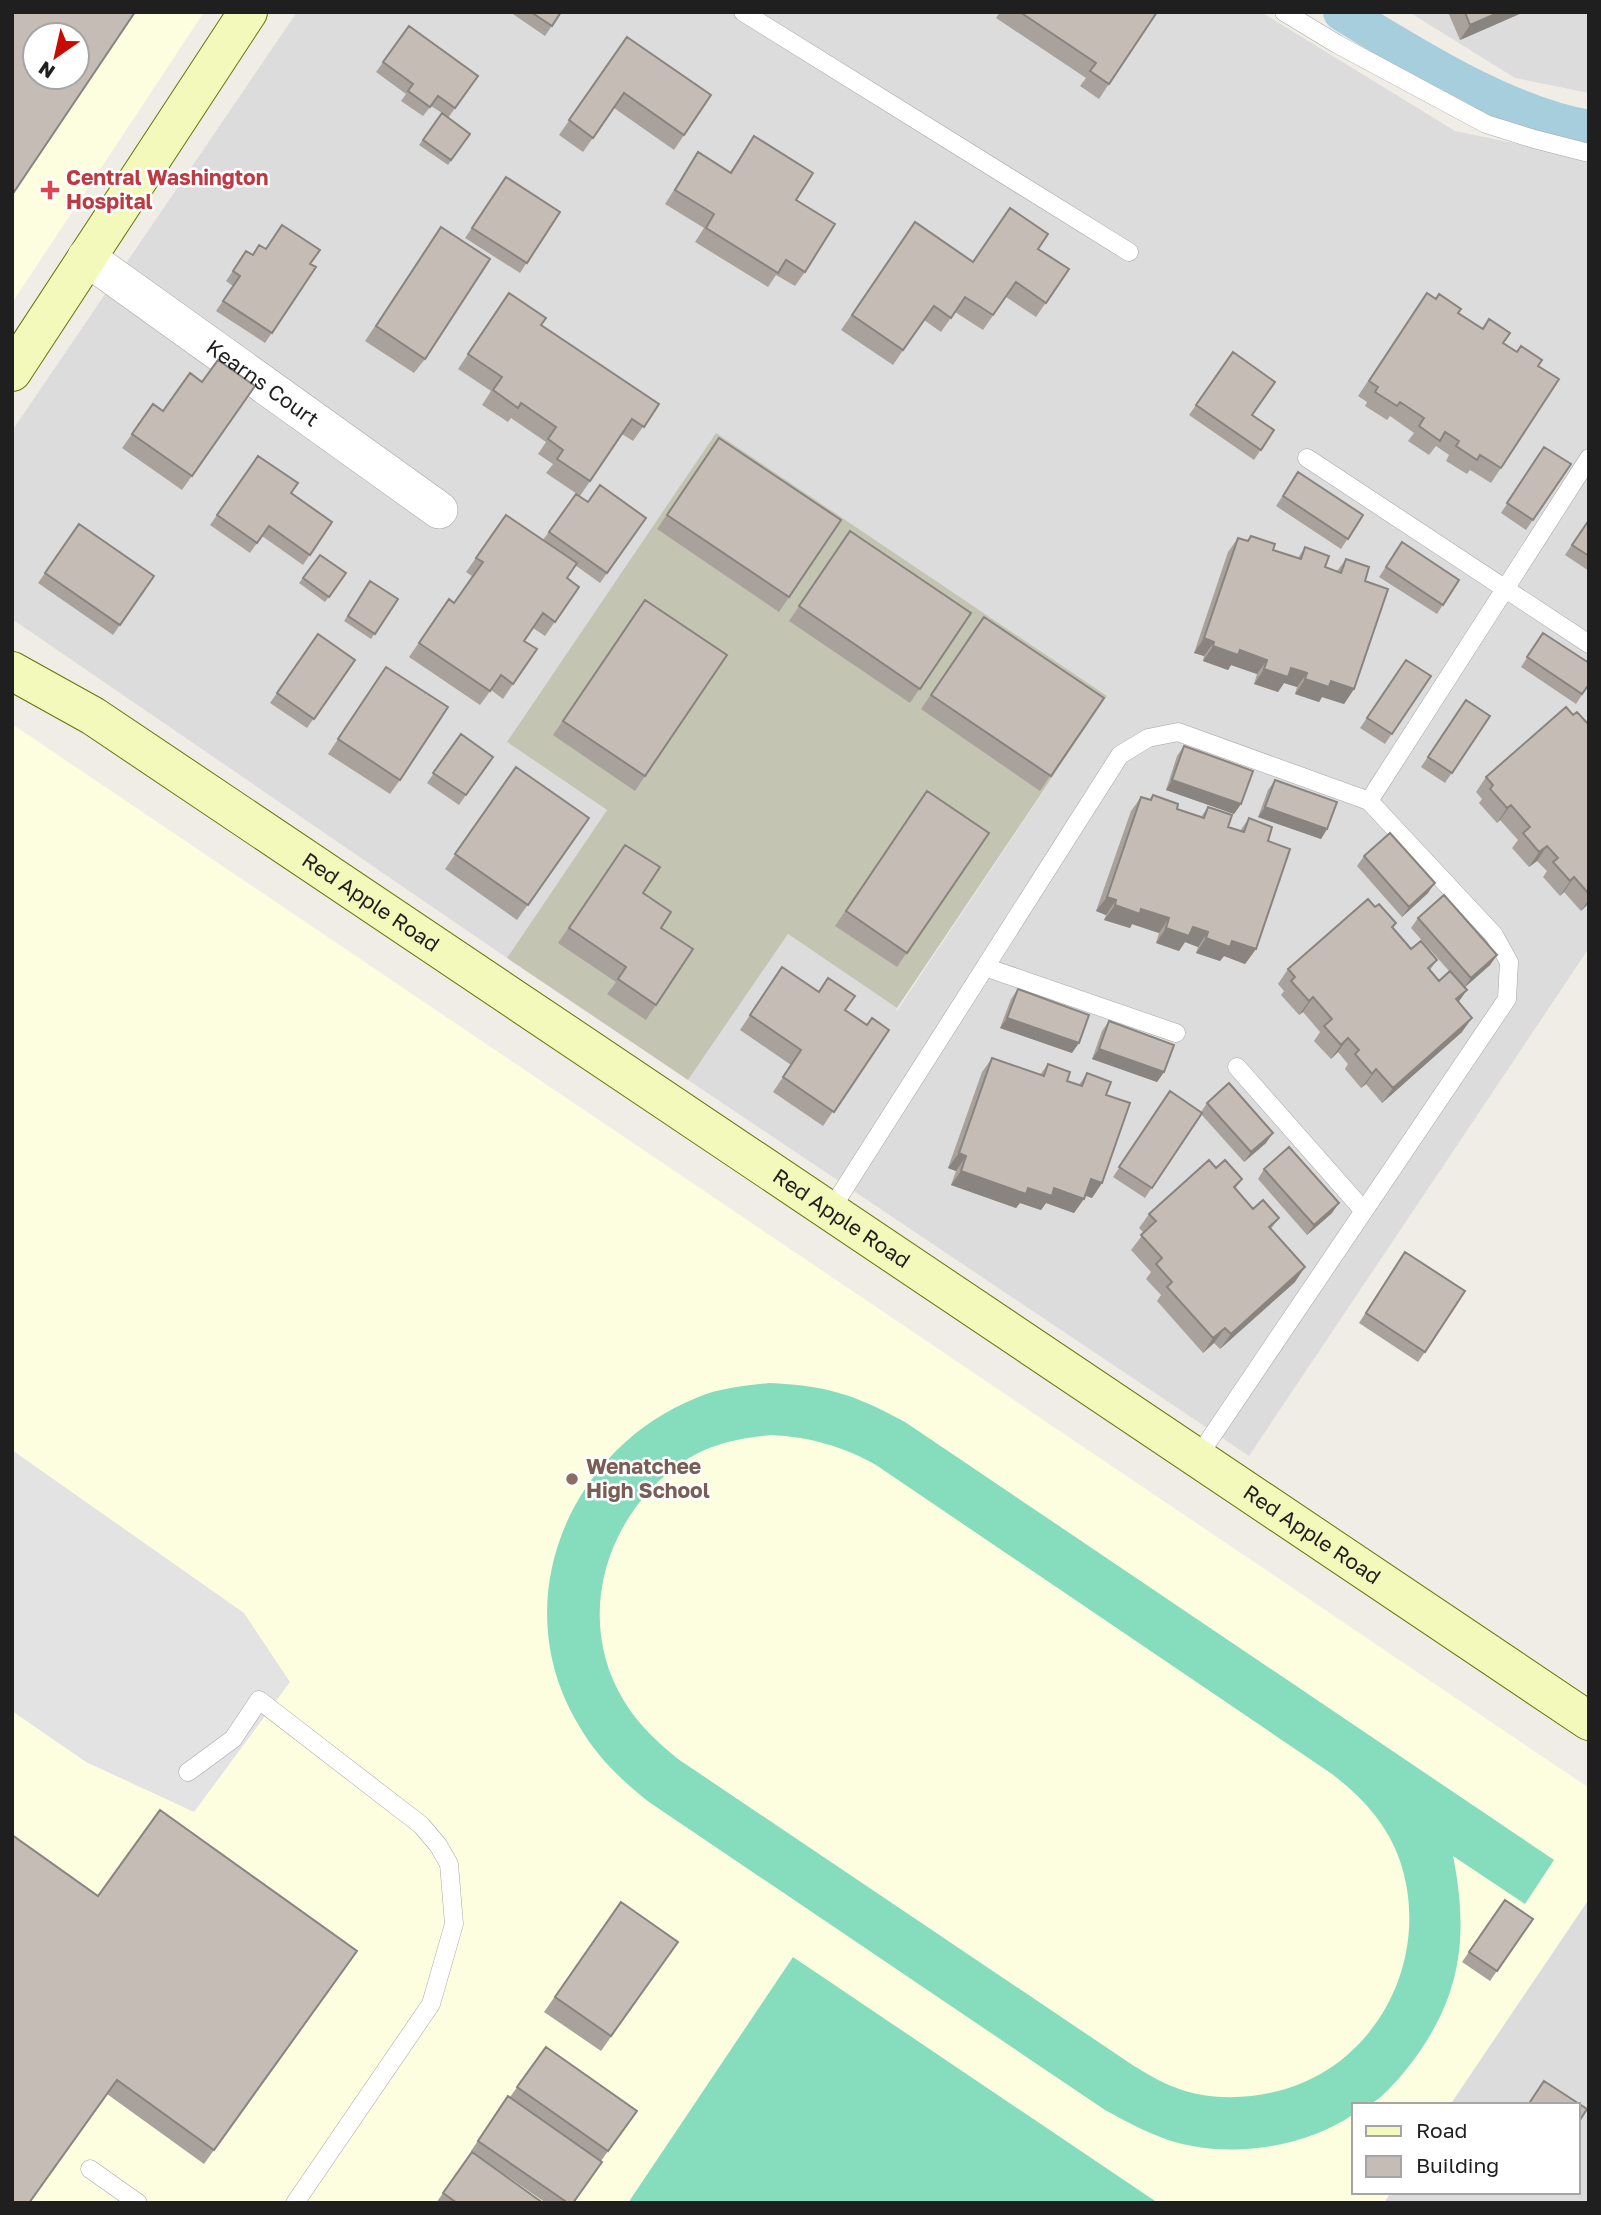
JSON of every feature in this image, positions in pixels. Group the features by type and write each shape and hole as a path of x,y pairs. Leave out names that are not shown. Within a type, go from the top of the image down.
{"street":[{"path":"12,372 247,12"},
{"name":"Kearns Court","path":"86,257 439,510"},
{"name":"Red Apple Road","path":"12,648 93,716"},
{"name":"Red Apple Road","path":"12,671 93,716 1589,1721"}],"lane":[{"path":"743,12 1129,252"},
{"path":"1284,12 1486,124 1589,153"},
{"path":"1307,458 1589,644"},
{"path":"1369,800 1589,458"},
{"path":"830,1211 1120,755 1148,738 1178,732 1369,800 1494,935 1508,962 1507,999 1197,1458"},
{"path":"985,967 1176,1033"},
{"path":"1237,1068 1364,1211"},
{"path":"188,1772 233,1739 259,1700 421,1825 438,1845 449,1864 454,1924 431,2004 295,2203"},
{"path":"90,2169 138,2203"}],"shaded area":[{"name":"Central Washington Hospital","path":"12,12 204,12 12,303"},
{"path":"297,12 1261,12 1455,131 1589,159 1589,948 1249,1456 688,1080 788,934 897,1008 896,1012 1107,696 507,742 607,810 507,958 12,619 12,431"},
{"path":"1409,12 1589,12 1589,93 1515,78"},
{"path":"716,433 1107,696 897,1008 788,934 688,1080 507,958 607,810 507,742"},
{"name":"Wenatchee High School","path":"12,724 1589,1788 1589,1899 1451,2103 1352,2103 1352,2194 1390,2194 1384,2203 12,2203"},
{"path":"12,1450 244,1613 290,1682 194,1812 86,1762 12,1711"},
{"path":"1589,1898 1589,2203 1381,2203 1387,2194 1580,2194 1580,2103 1449,2103"}],"green space":[{"path":"769,1383 824,1389 855,1398 905,1422 1554,1860 1525,1904 1453,1856 1458,1887 1460,1943 1449,1996 1424,2046 1384,2094 1372,2103 1352,2103 1352,2115 1311,2136 1288,2143 1215,2149 1168,2140 1105,2110 649,1802 601,1757 578,1724 557,1677 548,1629 550,1581 562,1535 583,1492 613,1454 651,1422 696,1398 732,1388","holes":["771,1435 812,1440 876,1465 1332,1774 1364,1802 1389,1835 1400,1861 1408,1897 1409,1933 1402,1968 1389,2001 1370,2031 1346,2056 1316,2076 1282,2090 1257,2095 1206,2095 1182,2090 1163,2082 1134,2066 678,1759 642,1725 624,1701 609,1668 601,1634 600,1600 607,1566 619,1534 637,1505 661,1479 689,1458 708,1448"]},
{"path":"793,1957 1158,2203 628,2203"}],"building":[{"path":"12,12 135,12 91,77 91,21 21,21 21,91 82,91 12,195"},
{"path":"531,12 561,12 552,26"},
{"path":"1020,12 1157,12 1109,84 1090,71 1096,63"},
{"path":"1465,12 1500,12 1470,25"},
{"path":"409,26 478,76 455,108 438,96 430,107 408,91 413,84 383,62"},
{"path":"627,37 711,95 684,135 624,93 593,138 569,120"},
{"path":"442,113 470,134 451,160 423,140"},
{"path":"754,136 813,173 796,200 835,224 805,272 786,260 778,273 706,228 714,214 675,190 698,152 731,173"},
{"path":"506,177 560,212 527,263 472,228"},
{"path":"1010,208 1048,234 1038,249 1069,269 1046,303 1016,282 993,315 965,297 951,318 934,306 903,350 852,315 915,222 973,262"},
{"path":"282,225 320,250 310,264 316,267 272,333 223,301 240,276 233,271 246,251 253,255 259,245 266,249"},
{"path":"441,227 490,259 425,359 376,326"},
{"path":"509,293 546,318 541,325 659,404 644,427 632,419 590,481 557,459 563,450 548,439 556,427 521,403 518,408 493,390 502,377 468,354"},
{"path":"1427,293 1436,299 1439,294 1461,309 1458,313 1483,329 1489,319 1510,333 1503,343 1517,352 1521,346 1542,360 1538,366 1559,379 1501,468 1480,455 1477,460 1456,446 1459,441 1445,432 1440,441 1419,426 1424,418 1400,402 1397,406 1375,392 1378,387 1369,381"},
{"path":"1233,352 1275,382 1252,415 1274,430 1261,450 1196,405"},
{"path":"218,360 255,386 192,476 132,434 153,404 163,411 190,373 202,382"},
{"path":"719,438 841,520 789,597 667,515"},
{"path":"1544,447 1571,464 1533,520 1507,503"},
{"path":"258,456 298,483 291,493 332,522 310,555 269,526 257,543 217,515"},
{"path":"1298,472 1363,515 1348,539 1283,496"},
{"path":"600,485 646,518 607,573 549,532 576,494 588,502"},
{"path":"506,515 577,563 567,578 579,587 555,622 543,613 524,641 537,649 513,684 501,675 490,691 419,643 449,599 454,603 483,562 476,558"},
{"path":"1589,520 1589,556 1572,545"},
{"path":"79,524 154,576 120,625 45,573"},
{"path":"850,531 971,613 920,689 799,606"},
{"path":"1251,536 1275,544 1273,550 1301,559 1305,547 1329,556 1325,567 1341,573 1346,559 1369,567 1365,581 1388,589 1354,689 1331,681 1329,687 1305,679 1307,673 1291,668 1288,677 1264,669 1267,660 1240,650 1238,655 1213,646 1214,642 1204,638 1238,538 1248,541"},
{"path":"1402,542 1459,580 1443,605 1386,567"},
{"path":"320,555 346,573 329,597 303,578"},
{"path":"370,581 398,599 375,634 348,616"},
{"path":"645,600 727,655 645,776 563,721"},
{"path":"984,617 1104,698 1051,776 931,695"},
{"path":"1543,633 1589,663 1589,684 1582,694 1527,657"},
{"path":"318,634 355,660 314,719 277,693"},
{"path":"1406,660 1431,676 1392,734 1367,718"},
{"path":"386,667 448,707 400,780 338,739"},
{"path":"1466,700 1490,716 1452,773 1428,757"},
{"path":"1566,707 1573,715 1577,712 1589,725 1589,894 1574,877 1570,881 1553,862 1558,858 1547,846 1539,852 1523,833 1530,827 1511,805 1507,808 1490,789 1493,785 1486,777"},
{"path":"461,734 493,757 466,795 433,773"},
{"path":"1184,746 1253,771 1241,804 1172,780"},
{"path":"516,767 589,818 528,905 455,854"},
{"path":"1275,780 1337,802 1327,829 1265,807"},
{"path":"927,791 989,833 907,953 846,911"},
{"path":"1153,795 1178,804 1177,809 1204,818 1208,807 1232,815 1228,827 1244,832 1249,818 1272,827 1268,841 1290,849 1256,949 1232,941 1230,947 1206,938 1208,932 1193,927 1189,936 1166,928 1169,918 1141,909 1140,914 1115,905 1116,900 1107,897 1141,797 1151,800"},
{"path":"1390,833 1435,883 1409,907 1364,856"},
{"path":"625,845 660,867 643,893 671,912 661,928 693,949 656,1005 618,979 626,967 569,928"},
{"path":"1444,895 1497,955 1471,978 1418,918"},
{"path":"1368,899 1375,907 1379,904 1396,923 1392,927 1411,949 1421,941 1437,960 1428,968 1439,981 1450,971 1467,990 1456,999 1472,1018 1393,1088 1376,1069 1372,1074 1355,1054 1359,1050 1348,1038 1341,1045 1324,1026 1332,1019 1313,997 1309,1001 1291,981 1295,977 1288,969"},
{"path":"782,967 819,992 828,978 855,996 845,1010 867,1025 872,1018 889,1030 834,1112 783,1077 801,1050 750,1015"},
{"path":"1018,989 1089,1015 1079,1043 1007,1018"},
{"path":"1109,1021 1174,1045 1164,1072 1099,1049"},
{"path":"992,1058 1044,1076 1048,1064 1070,1072 1067,1081 1082,1086 1087,1073 1111,1082 1106,1095 1130,1103 1102,1183 1091,1179 1084,1199 1054,1188 1052,1196 1028,1188 1026,1194 961,1171 966,1156 959,1153"},
{"path":"1229,1083 1273,1133 1251,1152 1207,1103"},
{"path":"1170,1091 1202,1113 1152,1188 1119,1167"},
{"path":"1289,1147 1339,1203 1314,1225 1264,1169"},
{"path":"1209,1160 1216,1168 1225,1160 1242,1179 1234,1187 1253,1209 1263,1200 1279,1218 1269,1227 1305,1267 1231,1334 1225,1328 1213,1338 1167,1287 1172,1282 1156,1264 1162,1258 1141,1235 1156,1221 1149,1214"},
{"path":"1405,1252 1465,1291 1425,1352 1366,1313"},
{"path":"160,1810 357,1951 214,2150 117,2080 29,2203 12,2203 12,1835 98,1896"},
{"path":"1505,1900 1533,1919 1497,1971 1469,1952"},
{"path":"621,1902 678,1942 611,2036 555,1997"},
{"path":"546,2047 637,2111 608,2151 517,2087"},
{"path":"1544,2081 1578,2103 1529,2103"},
{"path":"508,2096 602,2162 573,2203 568,2203 478,2141"},
{"path":"1580,2104 1587,2109 1580,2120"},
{"path":"472,2152 543,2203 457,2203 443,2193"}],"waterway":[{"path":"1342,12 1429,64 1493,97 1558,122 1589,129"}],"place":[{"name":"Central Washington Hospital","path":"50,190"},
{"name":"Wenatchee High School","path":"572,1479"}]}
